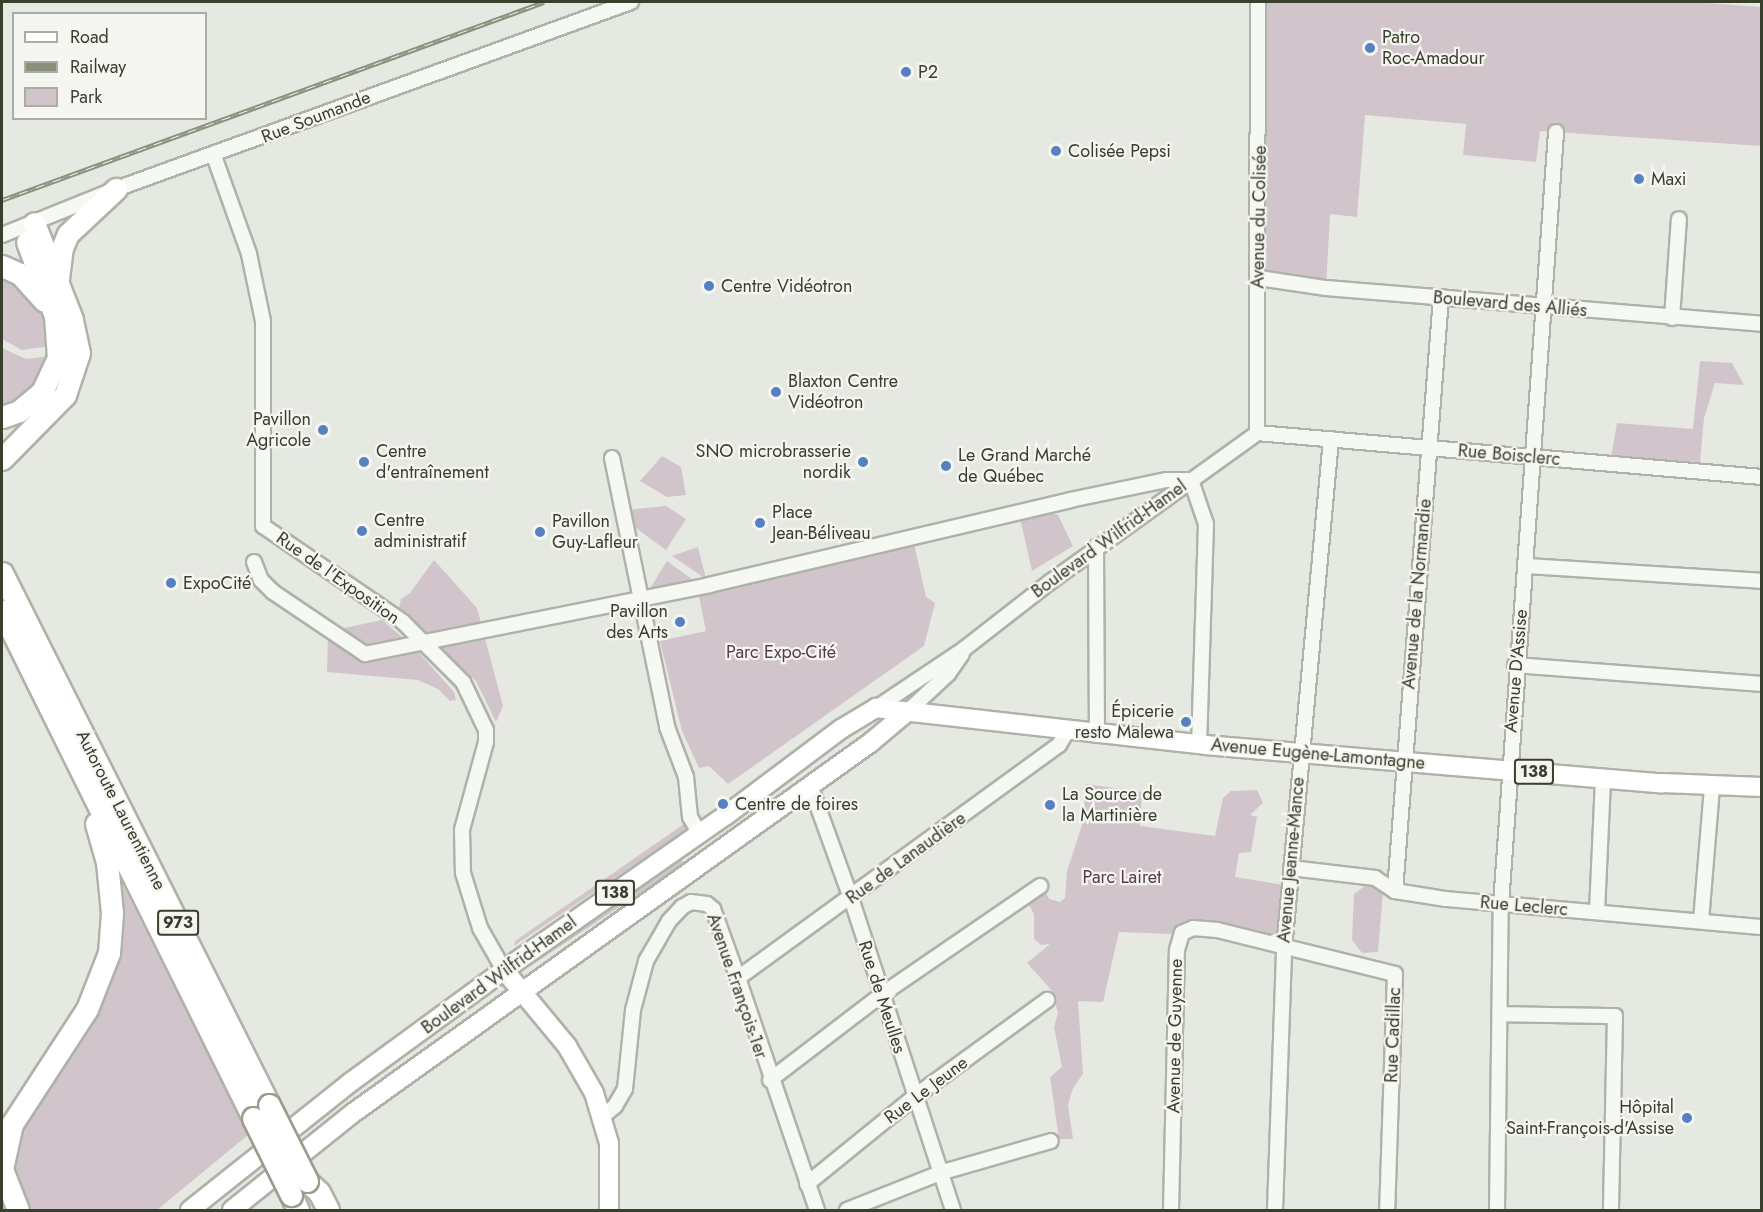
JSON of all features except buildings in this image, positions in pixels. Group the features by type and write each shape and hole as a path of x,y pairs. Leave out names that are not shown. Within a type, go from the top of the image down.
{"highway":[{"path":"57,280 62,248 68,234 116,189"},
{"path":"2,459 55,408 76,370 78,337 57,280 28,225"},
{"path":"2,417 32,402 50,380 59,345 55,316 28,225"},
{"path":"2,266 31,284 55,316"},
{"path":"2,553 8,605"},
{"name":"Autoroute Laurentienne","path":"2,573 8,605 78,766 261,1112 307,1181 318,1210"},
{"name":"Autoroute Laurentienne","path":"8,605 261,1112 295,1203"},
{"path":"18,1210 2,1169 6,1142 12,1124 87,1009 109,953 112,913 107,862 78,766"},
{"path":"307,1181 319,1192 328,1210"}],"main road":[{"name":"Avenue Eugène-Lamontagne","path":"876,708 1097,735 1603,778 1761,787"},
{"name":"Boulevard Wilfrid-Hamel","path":"190,1210 351,1082 504,970 700,834 841,729 876,708"},
{"name":"Boulevard Wilfrid-Hamel","path":"232,1210 352,1113 810,785 907,712"},
{"path":"504,970 567,1046 594,1093 609,1143 609,1210"}],"street":[{"name":"Rue Soumande","path":"2,234 116,189 214,156 631,2"},
{"name":"Avenue du Colisée","path":"1257,433 1258,2"},
{"name":"Avenue D'Assise","path":"1497,1210 1501,904 1508,770 1515,665 1526,566 1556,132"},
{"name":"Rue de l'Exposition","path":"214,156 249,254 263,321 263,526 403,622 463,682 486,730 486,742 462,830 462,863 468,898 504,970"},
{"path":"1672,318 1679,219"},
{"name":"Boulevard des Alliés","path":"1259,278 1545,307 1761,324"},
{"name":"Avenue de la Normandie","path":"1395,891 1403,761 1440,297"},
{"name":"Rue Boisclerc","path":"1257,433 1761,477"},
{"name":"Boulevard Wilfrid-Hamel","path":"876,708 964,649 1096,548 1257,433"},
{"name":"Avenue Jeanne-Mance","path":"1275,1210 1284,949 1331,439"},
{"path":"612,458 639,598 668,727 686,777 690,818 700,834"},
{"path":"254,562 261,580 273,592 365,654 639,598 1070,500 1167,480 1191,480 1198,491 1206,524 1199,744"},
{"path":"1096,548 1097,735"},
{"path":"1526,566 1761,581"},
{"name":"Boulevard Wilfrid-Hamel","path":"907,712 948,674 964,649"},
{"path":"1515,665 1761,684"},
{"name":"Rue de Lanaudière","path":"738,978 1059,745 1067,731"},
{"path":"1597,912 1603,778"},
{"name":"Rue de Meulles","path":"810,785 851,898 880,995 914,1097 943,1172 953,1210"},
{"path":"1701,921 1712,786"},
{"name":"Rue Leclerc","path":"1291,868 1375,878 1395,891 1501,904 1761,927"},
{"path":"770,1080 880,995 1040,886"},
{"name":"Avenue François-1er","path":"602,1116 615,1106 625,1089 633,1011 645,961 669,921 682,907 699,902 713,909 738,978 770,1080 817,1210"},
{"name":"Avenue de Guyenne","path":"1171,1210 1178,940 1186,930 1217,930 1284,949"},
{"name":"Rue Cadillac","path":"1284,949 1395,974 1387,1210"},
{"name":"Rue Le Jeune","path":"807,1184 914,1097 1047,1000"},
{"path":"1500,1014 1615,1016 1611,1210"},
{"path":"847,1210 943,1172 1051,1142"}],"green space":[{"path":"1257,2 1694,2 1761,7 1761,146 1540,131 1536,162 1463,155 1466,124 1365,115 1357,217 1330,214 1326,288 1259,278"},
{"path":"2,272 11,276 43,310 52,346 22,350 2,339"},
{"path":"2,348 26,359 50,356 39,384 16,403 2,407"},
{"path":"1700,361 1732,363 1744,385 1715,383 1704,418 1700,462 1611,457 1617,423 1693,429"},
{"path":"662,456 681,467 686,495 667,497 640,481"},
{"path":"666,506 686,519 666,550 629,523 626,510"},
{"path":"1043,512 1058,515 1073,546 1032,571 1020,518"},
{"name":"Parc Expo-Cité","path":"914,544 926,597 935,603 924,646 728,784 709,766 699,768 682,731 660,641 706,631 698,591"},
{"path":"698,547 706,579 672,556"},
{"path":"434,560 477,608 503,706 496,722 476,681 399,607 401,599 410,593"},
{"path":"667,561 693,580 649,590"},
{"path":"382,620 415,648 454,692 456,700 450,701 438,689 418,680 327,672 328,639 335,630"},
{"name":"Parc Lairet","path":"1086,784 1142,792 1140,826 1215,836 1223,798 1231,791 1257,790 1263,803 1250,815 1257,817 1251,852 1239,853 1235,877 1290,886 1284,949 1248,937 1119,932 1103,1002 1078,1001 1083,1074 1073,1088 1068,1105 1073,1139 1059,1139 1050,1077 1062,1067 1054,1027 1058,1013 1053,996 1055,994 1027,963 1050,944 1041,945 1034,939 1034,914 1028,903 1043,886 1049,899 1060,902 1065,898 1067,871 1083,822"},
{"path":"684,824 687,829 514,946 515,941"},
{"path":"682,860 684,864 529,967 529,964"},
{"path":"117,873 248,1135 157,1210 22,1210 11,1182 14,1135 92,1010"},
{"path":"1374,879 1384,880 1378,952 1362,953 1352,940 1354,894"}],"railway":[{"path":"2,200 544,2"}],"place":[{"name":"Patro Roc-Amadour","path":"1370,48"},
{"name":"P2","path":"906,72"},
{"name":"Colisée Pepsi","path":"1056,151"},
{"name":"Maxi","path":"1639,179"},
{"name":"Centre Vidéotron","path":"709,286"},
{"name":"Blaxton Centre Vidéotron","path":"776,392"},
{"name":"Pavillon Agricole","path":"323,430"},
{"name":"Centre d'entraînement","path":"364,462"},
{"name":"SNO microbrasserie nordik","path":"863,462"},
{"name":"Le Grand Marché de Québec","path":"946,466"},
{"name":"Place Jean-Béliveau","path":"760,523"},
{"name":"Centre administratif","path":"362,531"},
{"name":"Pavillon Guy-Lafleur","path":"540,532"},
{"name":"ExpoCité","path":"171,583"},
{"name":"Pavillon des Arts","path":"680,622"},
{"name":"Épicerie resto Malewa","path":"1186,722"},
{"name":"Centre de foires","path":"723,804"},
{"name":"La Source de la Martinière","path":"1050,805"},
{"name":"Hôpital Saint-François-d'Assise","path":"1687,1118"}]}
